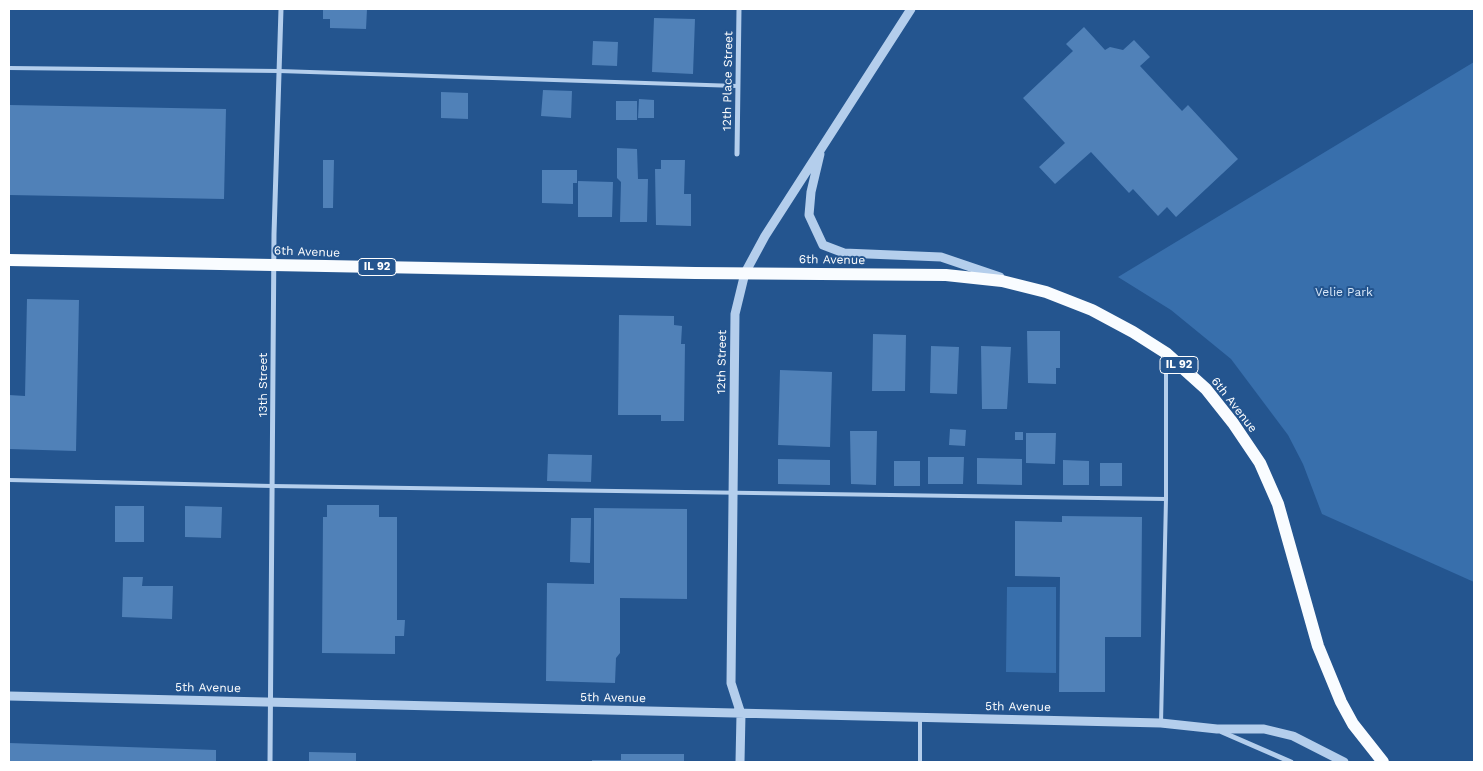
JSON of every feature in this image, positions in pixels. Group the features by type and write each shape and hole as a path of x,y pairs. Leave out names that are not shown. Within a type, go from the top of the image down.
{"main road":[{"name":"6th Avenue","path":"9,260 946,275 1002,281 1046,292 1092,310 1133,332 1166,353 1206,389 1233,423 1260,463 1278,504 1318,646 1353,724 1383,762"}],"street":[{"name":"13th Street","path":"270,762 274,265 281,9"},
{"name":"12th Place Street","path":"737,154 739,9"},
{"name":"12th Street","path":"740,762 741,714 730,683 735,314 745,273 765,236 911,9"},
{"path":"822,147 811,192 809,215 823,245 844,253 940,257 1046,292"},
{"name":"5th Avenue","path":"9,696 1161,723 1216,729 1264,729 1293,736 1344,762"},
{"name":"5th Avenue","path":"1216,729 1291,762"}],"lane":[{"path":"9,68 279,71 737,86"},
{"path":"1161,723 1166,499 1166,353"},
{"path":"9,480 272,486 1166,499"},
{"path":"920,718 920,762"}],"green space":[{"name":"Velie Park","path":"1474,62 1474,582 1322,514 1303,464 1288,435 1231,359 1171,310 1118,277"},
{"path":"1007,587 1056,587 1056,673 1006,672"}],"building":[{"path":"323,9 367,9 366,29 330,28 330,19 323,19"},
{"path":"654,18 695,19 693,74 652,72"},
{"path":"1084,27 1105,50 1110,47 1123,50 1134,40 1150,57 1140,66 1182,111 1188,105 1238,159 1176,217 1167,207 1158,216 1133,189 1129,193 1091,152 1055,184 1039,167 1065,143 1023,98 1073,51 1066,44"},
{"path":"593,41 618,42 617,66 592,65"},
{"path":"543,90 572,91 571,118 541,116"},
{"path":"441,92 468,93 468,119 441,118"},
{"path":"639,99 654,100 654,118 638,118"},
{"path":"616,101 637,101 637,120 616,120"},
{"path":"9,105 226,109 224,199 9,195"},
{"path":"617,148 637,149 638,179 648,179 647,222 620,222 621,182 617,178"},
{"path":"323,160 334,160 333,208 323,208"},
{"path":"661,160 685,160 684,194 691,194 691,226 656,225 655,169 661,169"},
{"path":"542,170 577,170 577,183 573,183 573,204 542,203"},
{"path":"578,181 613,182 612,217 578,217"},
{"path":"27,299 79,300 76,451 9,449 9,395 25,396"},
{"path":"619,315 674,316 674,325 682,326 681,344 685,344 684,421 661,421 661,415 618,415"},
{"path":"1027,331 1060,331 1060,368 1056,368 1056,384 1028,383"},
{"path":"873,334 906,335 905,391 872,391"},
{"path":"931,346 959,347 957,394 930,393"},
{"path":"981,346 1011,347 1007,409 982,409"},
{"path":"780,370 832,372 830,447 778,445"},
{"path":"950,429 966,430 965,446 949,445"},
{"path":"850,431 877,431 876,485 851,484"},
{"path":"1015,432 1023,432 1023,440 1015,440"},
{"path":"1026,433 1056,433 1055,464 1026,463"},
{"path":"548,454 592,455 591,482 547,481"},
{"path":"928,457 964,457 963,484 928,484"},
{"path":"977,458 1022,459 1022,485 977,484"},
{"path":"778,459 830,460 830,485 778,484"},
{"path":"1063,460 1089,461 1089,485 1063,485"},
{"path":"894,461 920,461 920,486 894,486"},
{"path":"1100,463 1122,463 1122,486 1100,486"},
{"path":"327,505 379,505 379,517 397,517 397,620 405,620 404,636 395,636 395,654 322,653 323,517 327,517"},
{"path":"115,506 144,506 144,542 115,542"},
{"path":"185,506 222,507 221,538 185,537"},
{"path":"594,508 687,509 687,599 620,598 620,653 616,658 615,683 546,681 547,583 594,584"},
{"path":"1062,516 1142,517 1141,637 1105,637 1105,692 1059,692 1060,577 1015,576 1015,521 1062,522"},
{"path":"571,518 591,518 590,563 570,562"},
{"path":"123,577 143,577 142,586 173,586 172,619 122,617"},
{"path":"9,743 216,750 216,762 9,762"},
{"path":"309,752 356,753 356,762 309,762"},
{"path":"621,754 684,754 684,762 592,762 592,760 621,760"}]}
